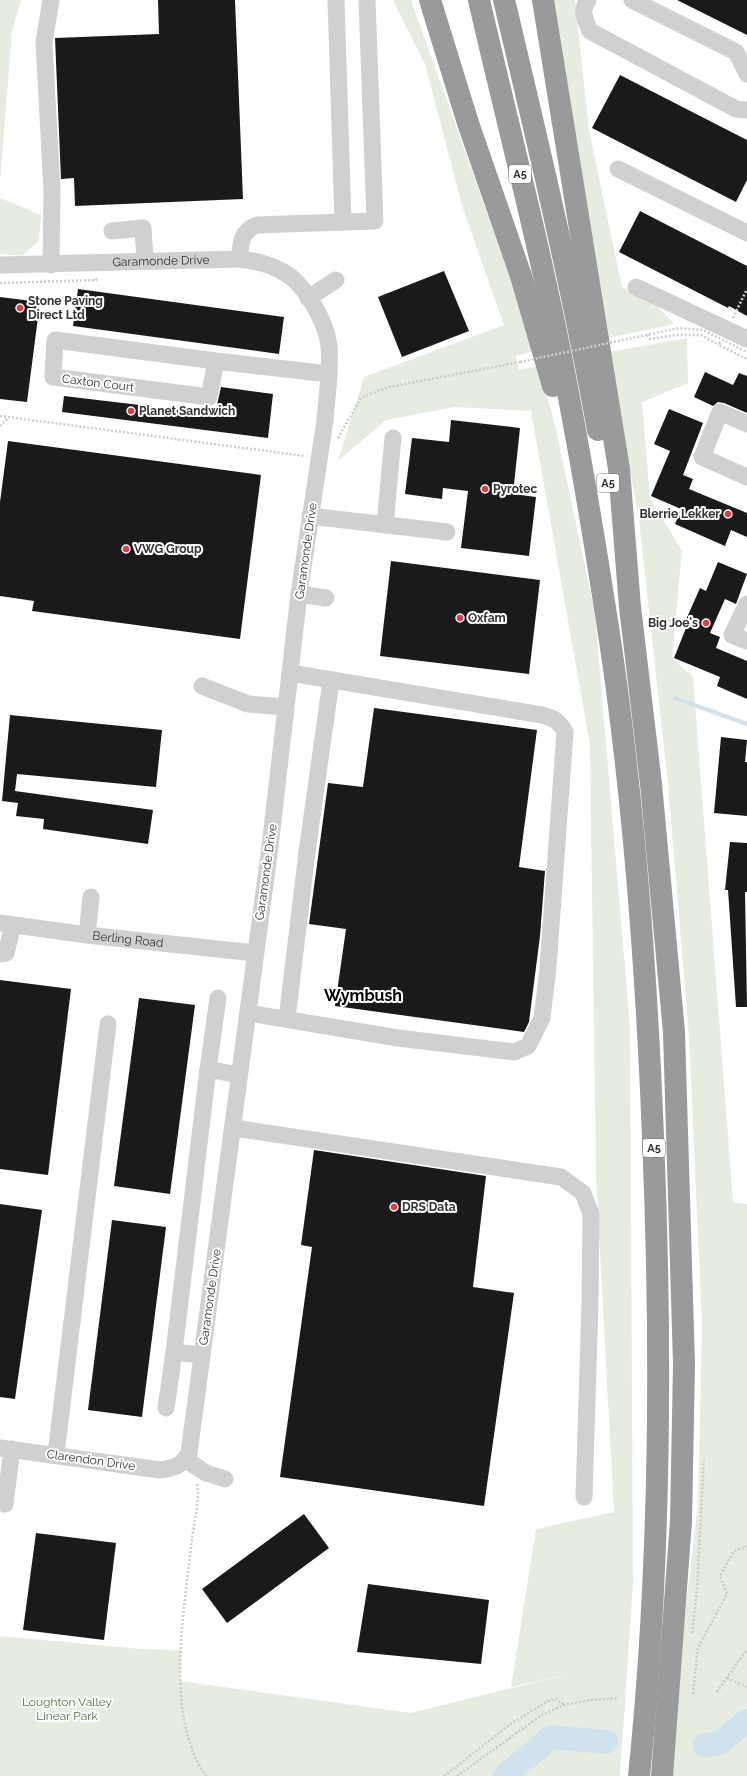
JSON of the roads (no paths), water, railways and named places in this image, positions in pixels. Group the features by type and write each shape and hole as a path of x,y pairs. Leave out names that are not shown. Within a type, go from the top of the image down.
{"highway":[{"path":"430,0 468,123 534,318 591,522"},
{"name":"A5","path":"479,0 537,246 565,376 606,613 630,799 649,1026 658,1248 656,1516 639,1776"},
{"name":"A5","path":"504,0 539,146 584,353 630,607 651,784 674,1032 684,1364 681,1521 662,1776"},
{"path":"543,0 619,469 630,607"}],"street":[{"path":"51,0 44,42 52,189 51,265"},
{"path":"336,0 343,221"},
{"path":"240,259 240,244 243,233 257,225 293,225 343,221 375,221 367,0"},
{"path":"588,0 584,5 584,18 590,31 736,109 747,110"},
{"path":"632,0 736,52 747,74"},
{"path":"618,169 747,233"},
{"path":"112,231 143,228 145,261"},
{"name":"Garamonde Drive","path":"0,265 51,265 240,259 259,262 291,278 308,298 323,321 328,339 329,374 320,454 299,594 270,847 239,1075 234,1128 201,1354 190,1453 184,1461"},
{"path":"308,298 336,280"},
{"path":"636,287 747,339"},
{"name":"Caxton Court","path":"216,361 209,397 53,377 55,340 329,374"},
{"path":"747,424 720,412 702,457 747,477"},
{"path":"385,525 394,438"},
{"path":"310,516 447,532"},
{"path":"299,594 326,598"},
{"path":"747,604 732,635 747,641"},
{"path":"248,1013 398,1038 514,1052 528,1046 542,1018 544,1004 548,968 565,732 561,723 554,718 542,715 290,673"},
{"path":"287,1019 307,852 331,681"},
{"path":"202,686 248,704 285,708"},
{"path":"87,935 91,897"},
{"path":"0,954 6,953 7,924"},
{"name":"Berling Road","path":"7,924 87,935 255,953"},
{"path":"166,1408 218,998"},
{"path":"56,1454 108,1024"},
{"path":"208,1069 239,1075"},
{"path":"234,1128 259,1133 561,1177 584,1193 591,1214 590,1303 584,1497"},
{"path":"174,1352 201,1354"},
{"path":"5,1504 6,1448"},
{"name":"Clarendon Drive","path":"6,1448 160,1470 174,1468 184,1461"},
{"path":"184,1461 206,1473 225,1479"}],"waterway":[{"path":"675,698 747,724"},
{"path":"705,1745 718,1744 747,1721"},
{"path":"505,1776 551,1737 606,1742"}],"place":[{"name":"Stone Paving Direct Ltd","path":"20,308"},
{"name":"Planet Sandwich","path":"131,411"},
{"name":"Pyrotec","path":"485,489"},
{"name":"Blerrie Lekker","path":"728,514"},
{"name":"VWG Group","path":"126,549"},
{"name":"Oxfam","path":"460,618"},
{"name":"Big Joe's","path":"706,623"},
{"name":"DRS Data","path":"394,1207"}],"district":[{"name":"Wymbush","path":"363,995"}],"park label":[{"name":"Loughton Valley Linear Park","path":"67,1709"}]}
